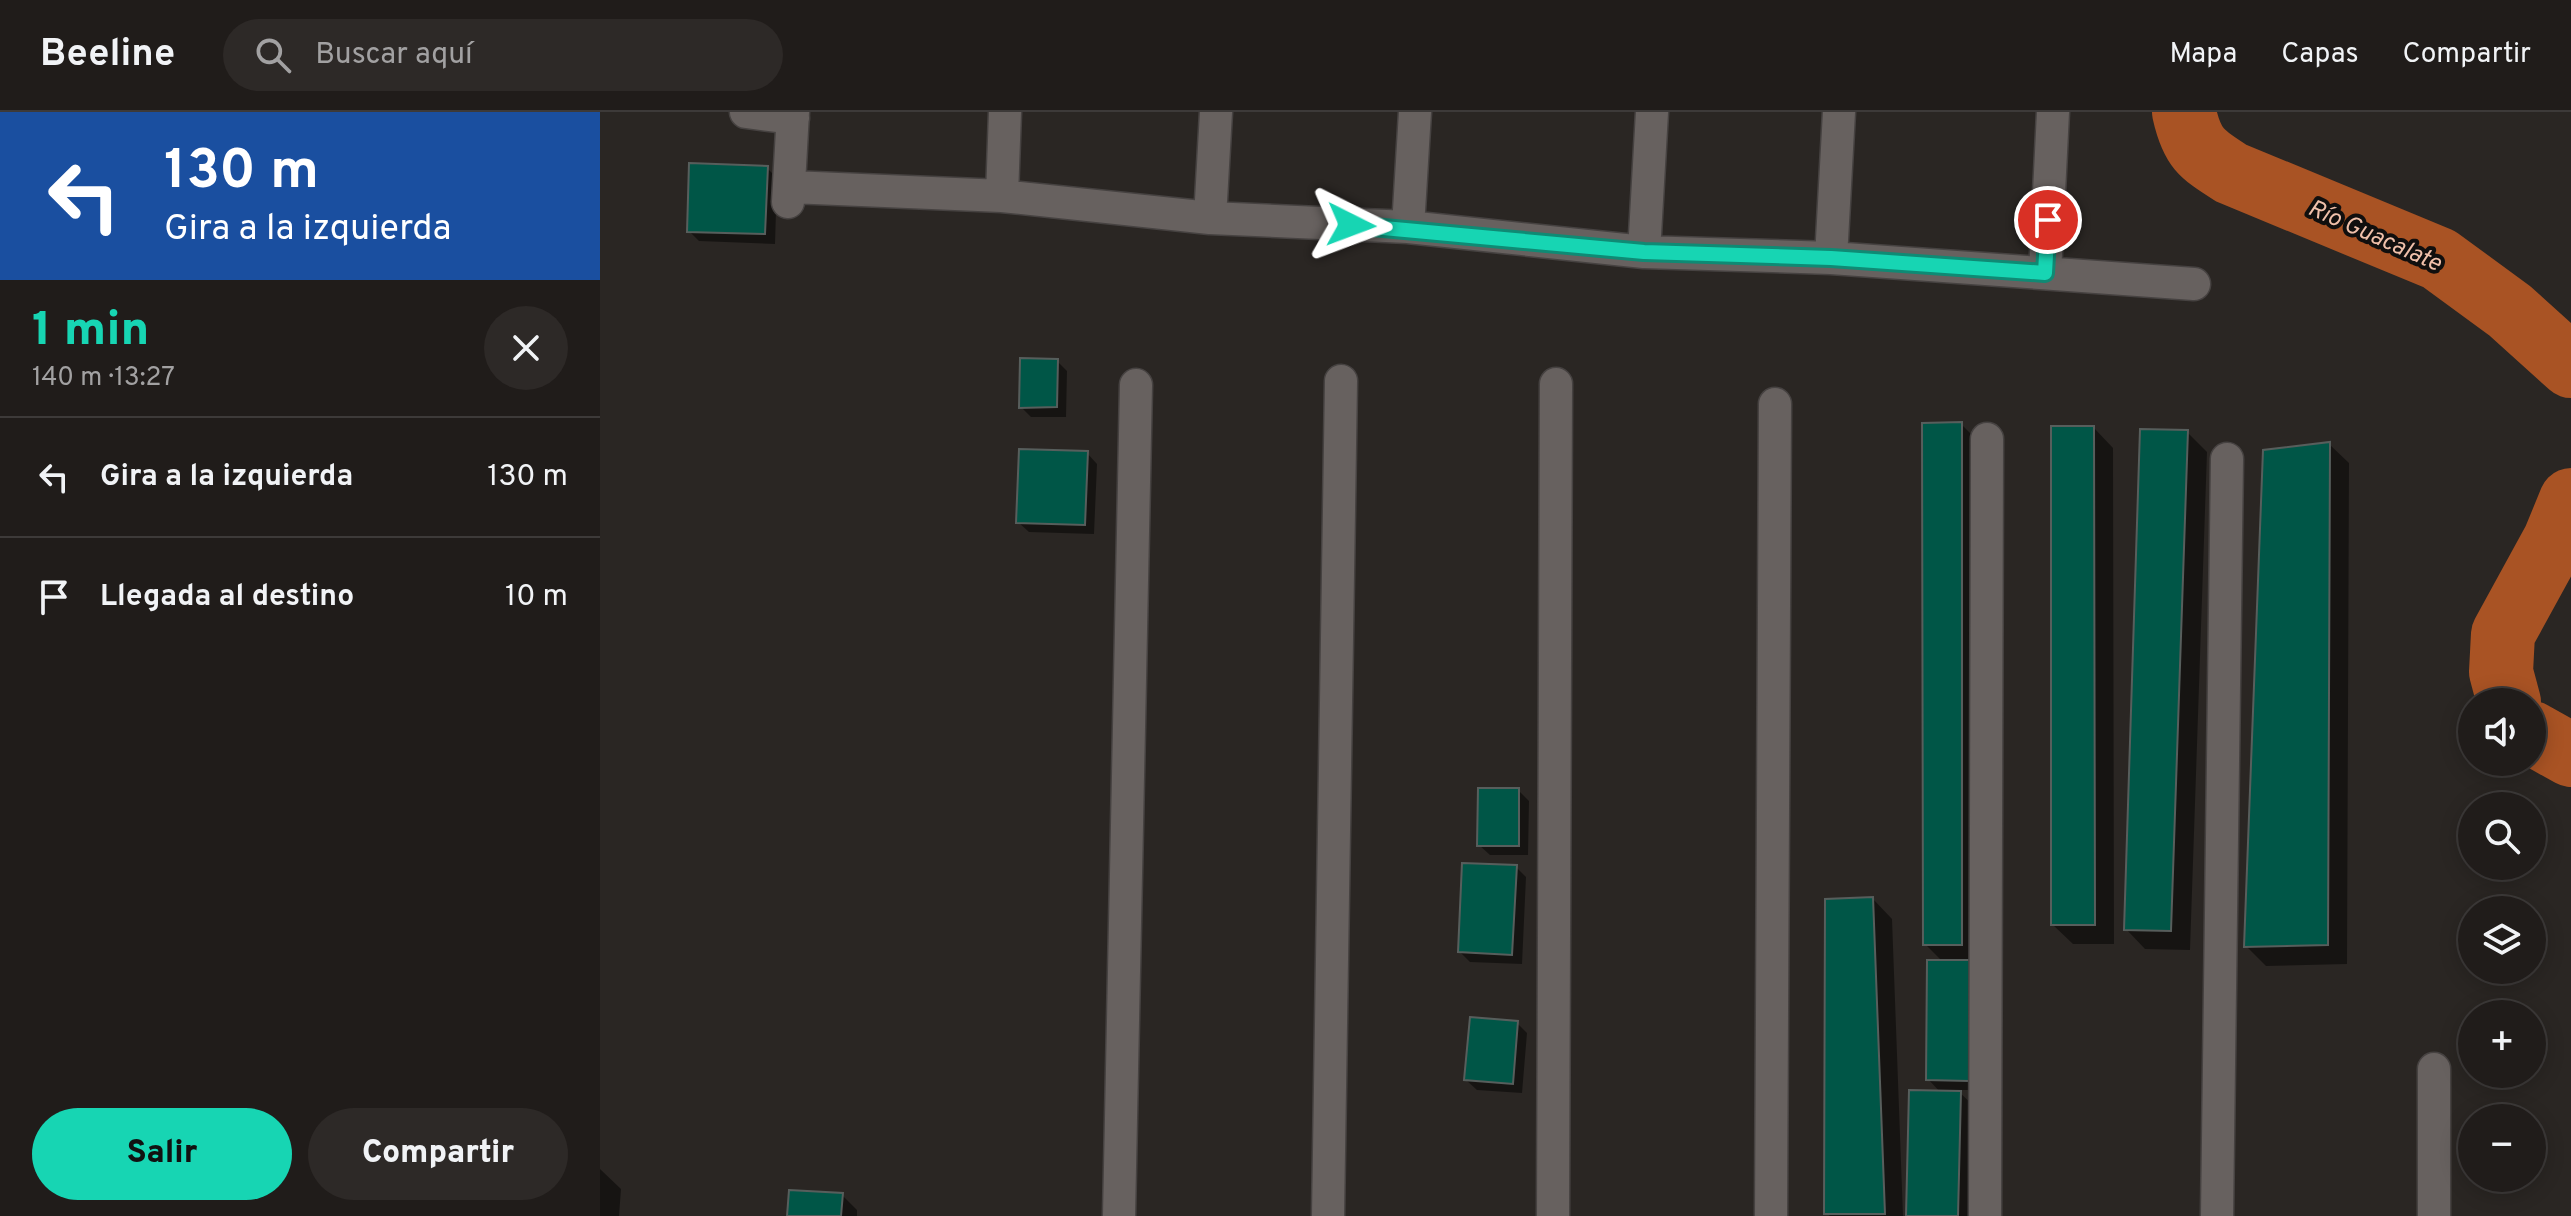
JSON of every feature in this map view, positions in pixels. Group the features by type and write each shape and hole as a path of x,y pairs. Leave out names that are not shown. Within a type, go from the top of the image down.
{"street":[{"path":"746,112 793,115 790,195 1002,196 1210,218 1408,227 1644,252 1831,258 2194,284"},
{"path":"1002,196 1005,112"},
{"path":"1210,218 1216,112"},
{"path":"1408,227 1415,112"},
{"path":"1644,252 1652,112"},
{"path":"1831,258 1839,112"},
{"path":"2045,273 2053,112"},
{"path":"1328,1216 1341,381"},
{"path":"1553,1216 1556,384"},
{"path":"1119,1216 1136,385"},
{"path":"1771,1216 1775,404"},
{"path":"1985,1216 1987,439"},
{"path":"2217,1216 2227,459"},
{"path":"2434,1069 2434,1216"}],"building":[{"path":"689,163 768,166 765,234 687,232"},
{"path":"1020,358 1058,359 1057,407 1019,408"},
{"path":"1962,422 1962,945 1923,945 1922,423"},
{"path":"2051,426 2094,426 2095,925 2051,925"},
{"path":"2140,429 2188,430 2171,931 2124,930"},
{"path":"2330,442 2328,945 2244,947 2263,450"},
{"path":"1019,449 1088,451 1085,525 1016,523"},
{"path":"1478,788 1519,788 1519,846 1477,846"},
{"path":"1462,863 1517,865 1512,955 1458,952"},
{"path":"1873,897 1885,1214 1824,1214 1825,899"},
{"path":"1927,960 1971,960 1969,1081 1926,1080"},
{"path":"1470,1017 1518,1021 1513,1084 1464,1080"},
{"path":"1909,1090 1961,1091 1958,1216 1906,1216"},
{"path":"789,1190 843,1193 841,1216 787,1216"}],"waterway":[{"name":"Río Guacalate","path":"2184,112 2190,134 2199,149 2231,173 2439,259 2510,311 2571,366"},
{"name":"Río Guacalate","path":"2505,688 2501,672 2503,634 2555,539 2571,500"},
{"name":"Río Guacalate","path":"2546,741 2571,755"}],"route":[{"path":"1351,225 1408,227 1644,252 1831,258 2045,273 2048,220"}]}
